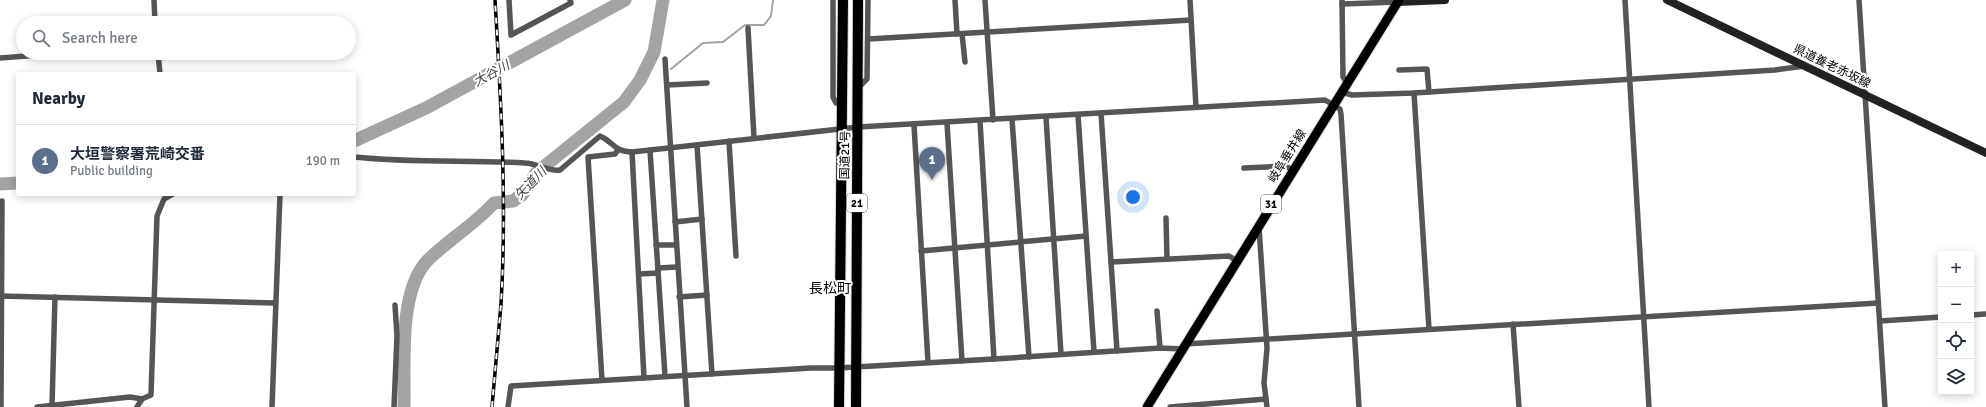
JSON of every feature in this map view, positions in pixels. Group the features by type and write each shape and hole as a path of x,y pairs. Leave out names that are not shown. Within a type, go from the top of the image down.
{"highway":[{"name":"国道21号","path":"839,407 838,368 843,0"},
{"name":"国道21号","path":"856,407 855,366 858,0"}],"main road":[{"path":"1398,1 1445,0"},
{"name":"県道養老赤坂線","path":"1667,0 1986,153"},
{"name":"岐阜垂井線","path":"1147,407 1398,1"}],"street":[{"path":"154,0 155,16"},
{"path":"509,0 511,35 571,3 570,0"},
{"path":"833,0 833,97 836,103 842,105"},
{"path":"857,89 867,79 868,0"},
{"path":"955,0 964,62"},
{"path":"985,0 993,120"},
{"path":"1190,0 1196,107"},
{"path":"1625,0 1649,407"},
{"path":"1860,0 1885,407"},
{"path":"1347,83 1342,77 1342,2 1398,1"},
{"path":"868,39 1191,20"},
{"path":"748,28 754,138"},
{"path":"0,58 16,57"},
{"path":"665,59 687,407"},
{"path":"159,60 160,72"},
{"path":"1342,92 1352,95 1414,93 1775,70 1805,66"},
{"path":"1399,70 1427,69 1429,92"},
{"path":"667,85 707,83"},
{"path":"1414,93 1429,330"},
{"path":"356,157 390,160 534,164 553,171 560,170 600,136 607,139 622,152 632,152 842,128 1325,100 1334,104 1340,109 1341,114 1359,407"},
{"path":"1101,113 1117,351"},
{"path":"1078,115 1094,352"},
{"path":"1046,117 1061,354"},
{"path":"1012,119 1029,357"},
{"path":"980,121 989,244 994,359"},
{"path":"947,123 962,361"},
{"path":"914,125 928,362"},
{"path":"729,141 736,256"},
{"path":"698,145 712,374"},
{"path":"602,380 588,157 615,154 618,150"},
{"path":"650,150 665,376"},
{"path":"632,152 644,378"},
{"path":"1244,168 1285,166 1293,170"},
{"path":"37,407 130,397 142,399 151,396 158,216 164,198 168,196"},
{"path":"272,407 280,196"},
{"path":"1,407 2,201"},
{"path":"1166,218 1167,259"},
{"path":"675,222 702,219"},
{"path":"1259,225 1262,245 1267,338 1264,383 1267,407"},
{"path":"921,251 1086,236"},
{"path":"656,245 676,245"},
{"path":"1111,262 1229,256 1237,261"},
{"path":"639,274 677,267"},
{"path":"679,297 707,295"},
{"path":"1,296 276,304"},
{"path":"52,406 55,297"},
{"path":"508,407 511,386 665,376 1029,357 1160,348 1267,338 1429,330 1878,303"},
{"path":"394,407 397,336 395,306"},
{"path":"1157,311 1160,348"},
{"path":"1974,315 1986,314"},
{"path":"1880,321 1938,317"},
{"path":"1513,324 1519,407"},
{"path":"137,407 142,399"},
{"path":"1170,407 1229,405 1266,399"}],"waterway":[{"name":"大谷川","path":"356,140 426,108 625,0"},
{"name":"矢道川","path":"404,407 404,351 407,310 411,291 418,274 435,253 494,203 513,201 522,195 536,173 624,102 640,80 654,52 663,0"},
{"path":"671,69 703,43 723,42 745,25 764,25 771,16 773,0"},
{"name":"大谷川","path":"0,184 16,183"}],"railway":[{"path":"492,407 503,266 501,114 495,0"}],"place":[{"name":"大垣警察署荒崎交番","path":"932,180"}],"district":[{"name":"長松町","path":"830,288"}]}
